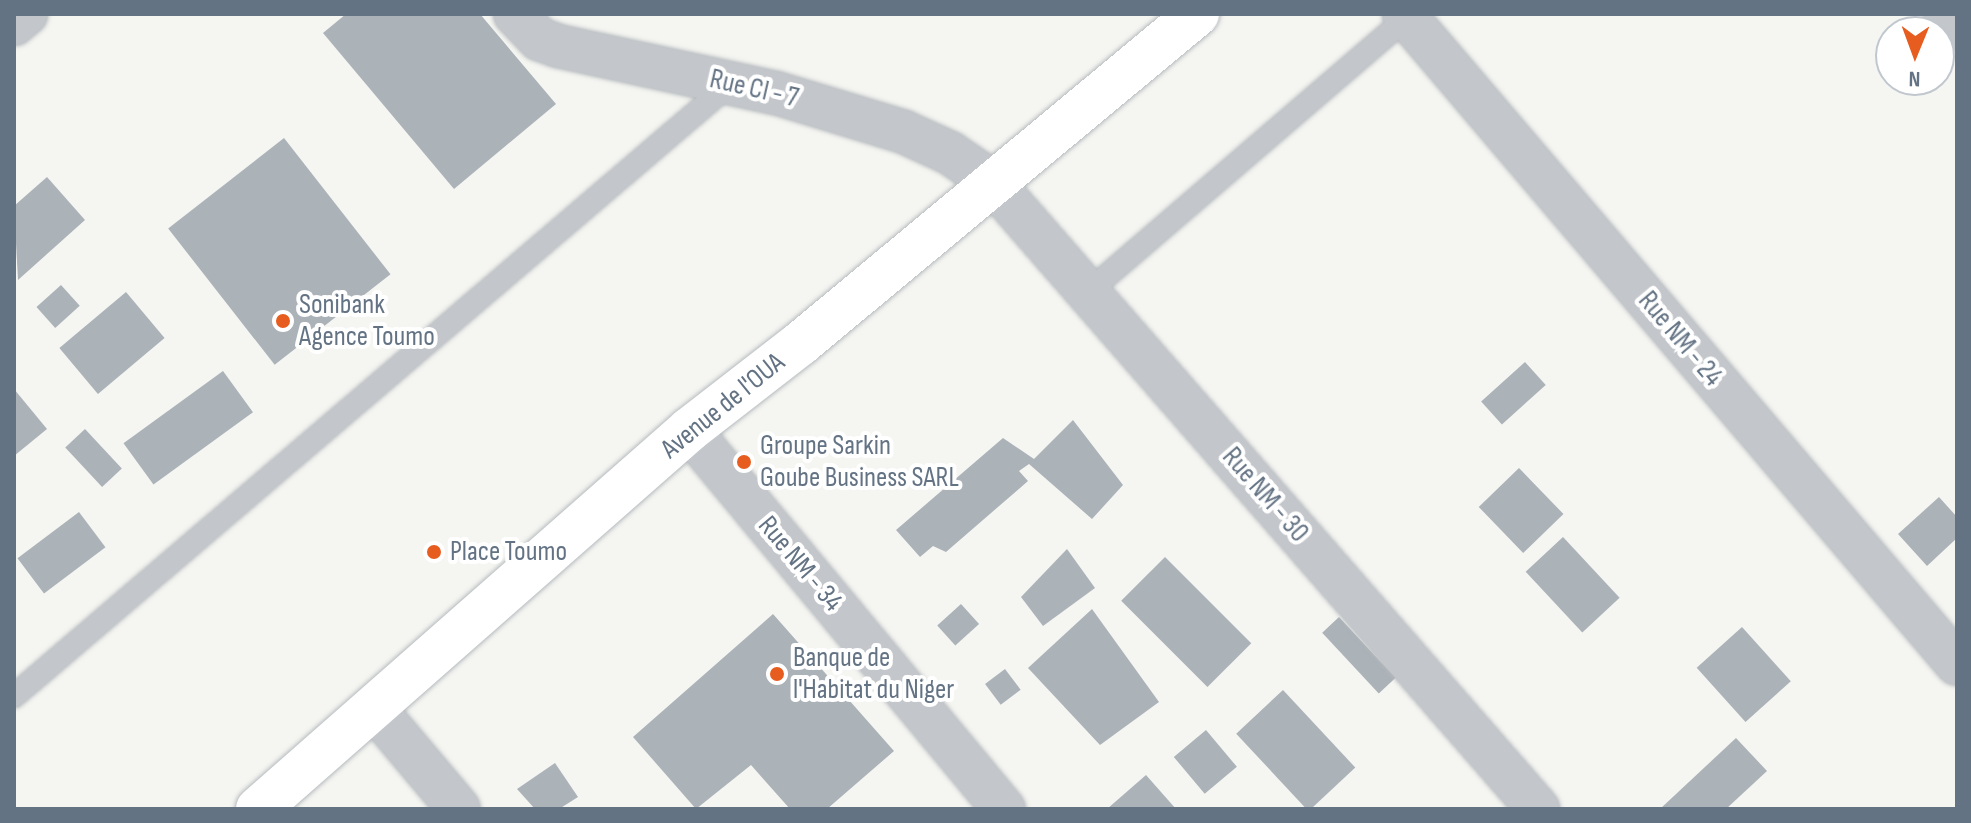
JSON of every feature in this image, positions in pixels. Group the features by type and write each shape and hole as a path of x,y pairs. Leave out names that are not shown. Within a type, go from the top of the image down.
{"main road":[{"name":"Avenue de l'OUA","path":"258,809 689,430 801,343 991,181 1197,14"}],"street":[{"path":"14,24 26,14"},
{"name":"Rue CI - 7","path":"515,14 539,39 558,46 731,83 904,132 950,153 991,181"},
{"path":"1945,14 1957,29"},
{"name":"Rue NM - 24","path":"1407,15 1957,664"},
{"name":"Rue NM - 30","path":"991,181 1538,809"},
{"name":"Rue NM - 34","path":"689,430 1004,809"},
{"path":"373,707 459,809"}],"lane":[{"path":"1088,292 1407,15"},
{"path":"14,696 731,83"}],"building":[{"path":"346,14 480,14 556,104 454,189 323,33"},
{"path":"284,138 391,274 275,365 168,229"},
{"path":"47,177 85,220 18,280 14,206"},
{"path":"61,285 80,306 55,328 36,307"},
{"path":"126,292 165,338 98,394 59,348"},
{"path":"1525,362 1546,385 1502,425 1481,401"},
{"path":"223,371 253,412 153,485 123,443"},
{"path":"14,389 47,429 14,456"},
{"path":"1073,420 1123,485 1092,519 1029,464 1019,471 1028,481 946,552 933,546 920,557 896,530 1003,438 1034,459"},
{"path":"85,429 122,468 102,487 65,447"},
{"path":"1519,468 1563,514 1523,553 1479,507"},
{"path":"1939,497 1957,517 1957,538 1927,566 1898,534"},
{"path":"79,512 105,547 44,593 18,558"},
{"path":"1563,537 1620,598 1582,632 1526,572"},
{"path":"1067,549 1095,588 1043,626 1021,597"},
{"path":"1165,557 1251,643 1207,687 1121,601"},
{"path":"961,604 979,624 955,645 937,625"},
{"path":"1092,609 1159,702 1100,745 1028,668"},
{"path":"773,614 894,751 827,809 790,809 751,765 696,809 633,737"},
{"path":"1339,617 1396,678 1379,693 1322,633"},
{"path":"1742,627 1791,681 1746,722 1697,668"},
{"path":"1005,669 1021,690 1001,705 985,684"},
{"path":"1283,690 1355,768 1311,809 1306,809 1236,734"},
{"path":"1206,730 1237,767 1205,794 1174,757"},
{"path":"1736,738 1767,771 1726,809 1660,809"},
{"path":"555,763 578,797 559,809 535,809 517,789"},
{"path":"1146,775 1176,809 1107,809"}],"place":[{"name":"Sonibank Agence Toumo","path":"283,321"},
{"name":"Groupe Sarkin Goube Business SARL","path":"744,462"},
{"name":"Place Toumo","path":"434,552"},
{"name":"Banque de l'Habitat du Niger","path":"777,674"}]}
